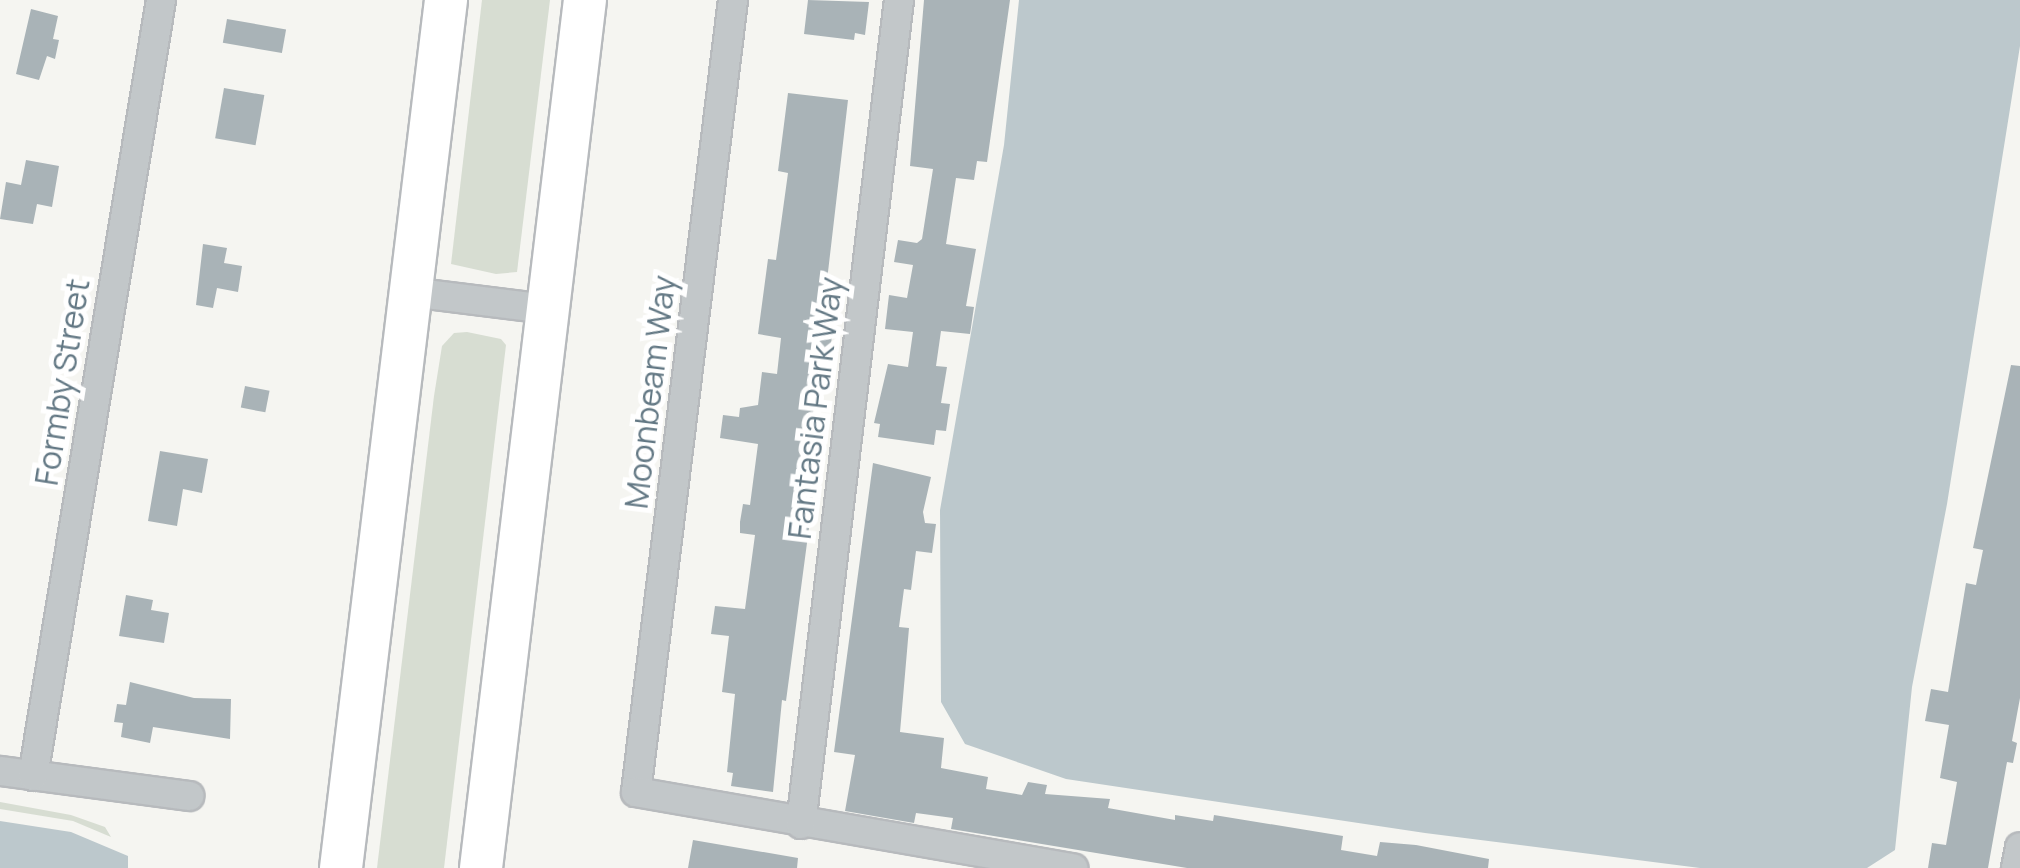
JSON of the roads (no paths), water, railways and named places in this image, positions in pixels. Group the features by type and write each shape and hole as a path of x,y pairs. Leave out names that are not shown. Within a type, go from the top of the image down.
{"highway":[{"path":"342,868 446,0"},
{"path":"481,868 585,0"}],"street":[{"name":"Formby Street","path":"33,776 161,0"},
{"name":"Moonbeam Way","path":"733,0 636,792 800,824"},
{"name":"Fantasia Park Way","path":"800,824 899,0"},
{"path":"411,292 548,309"},
{"path":"0,770 189,796"},
{"path":"800,824 1074,868"},
{"path":"2016,868 2020,846"}]}
